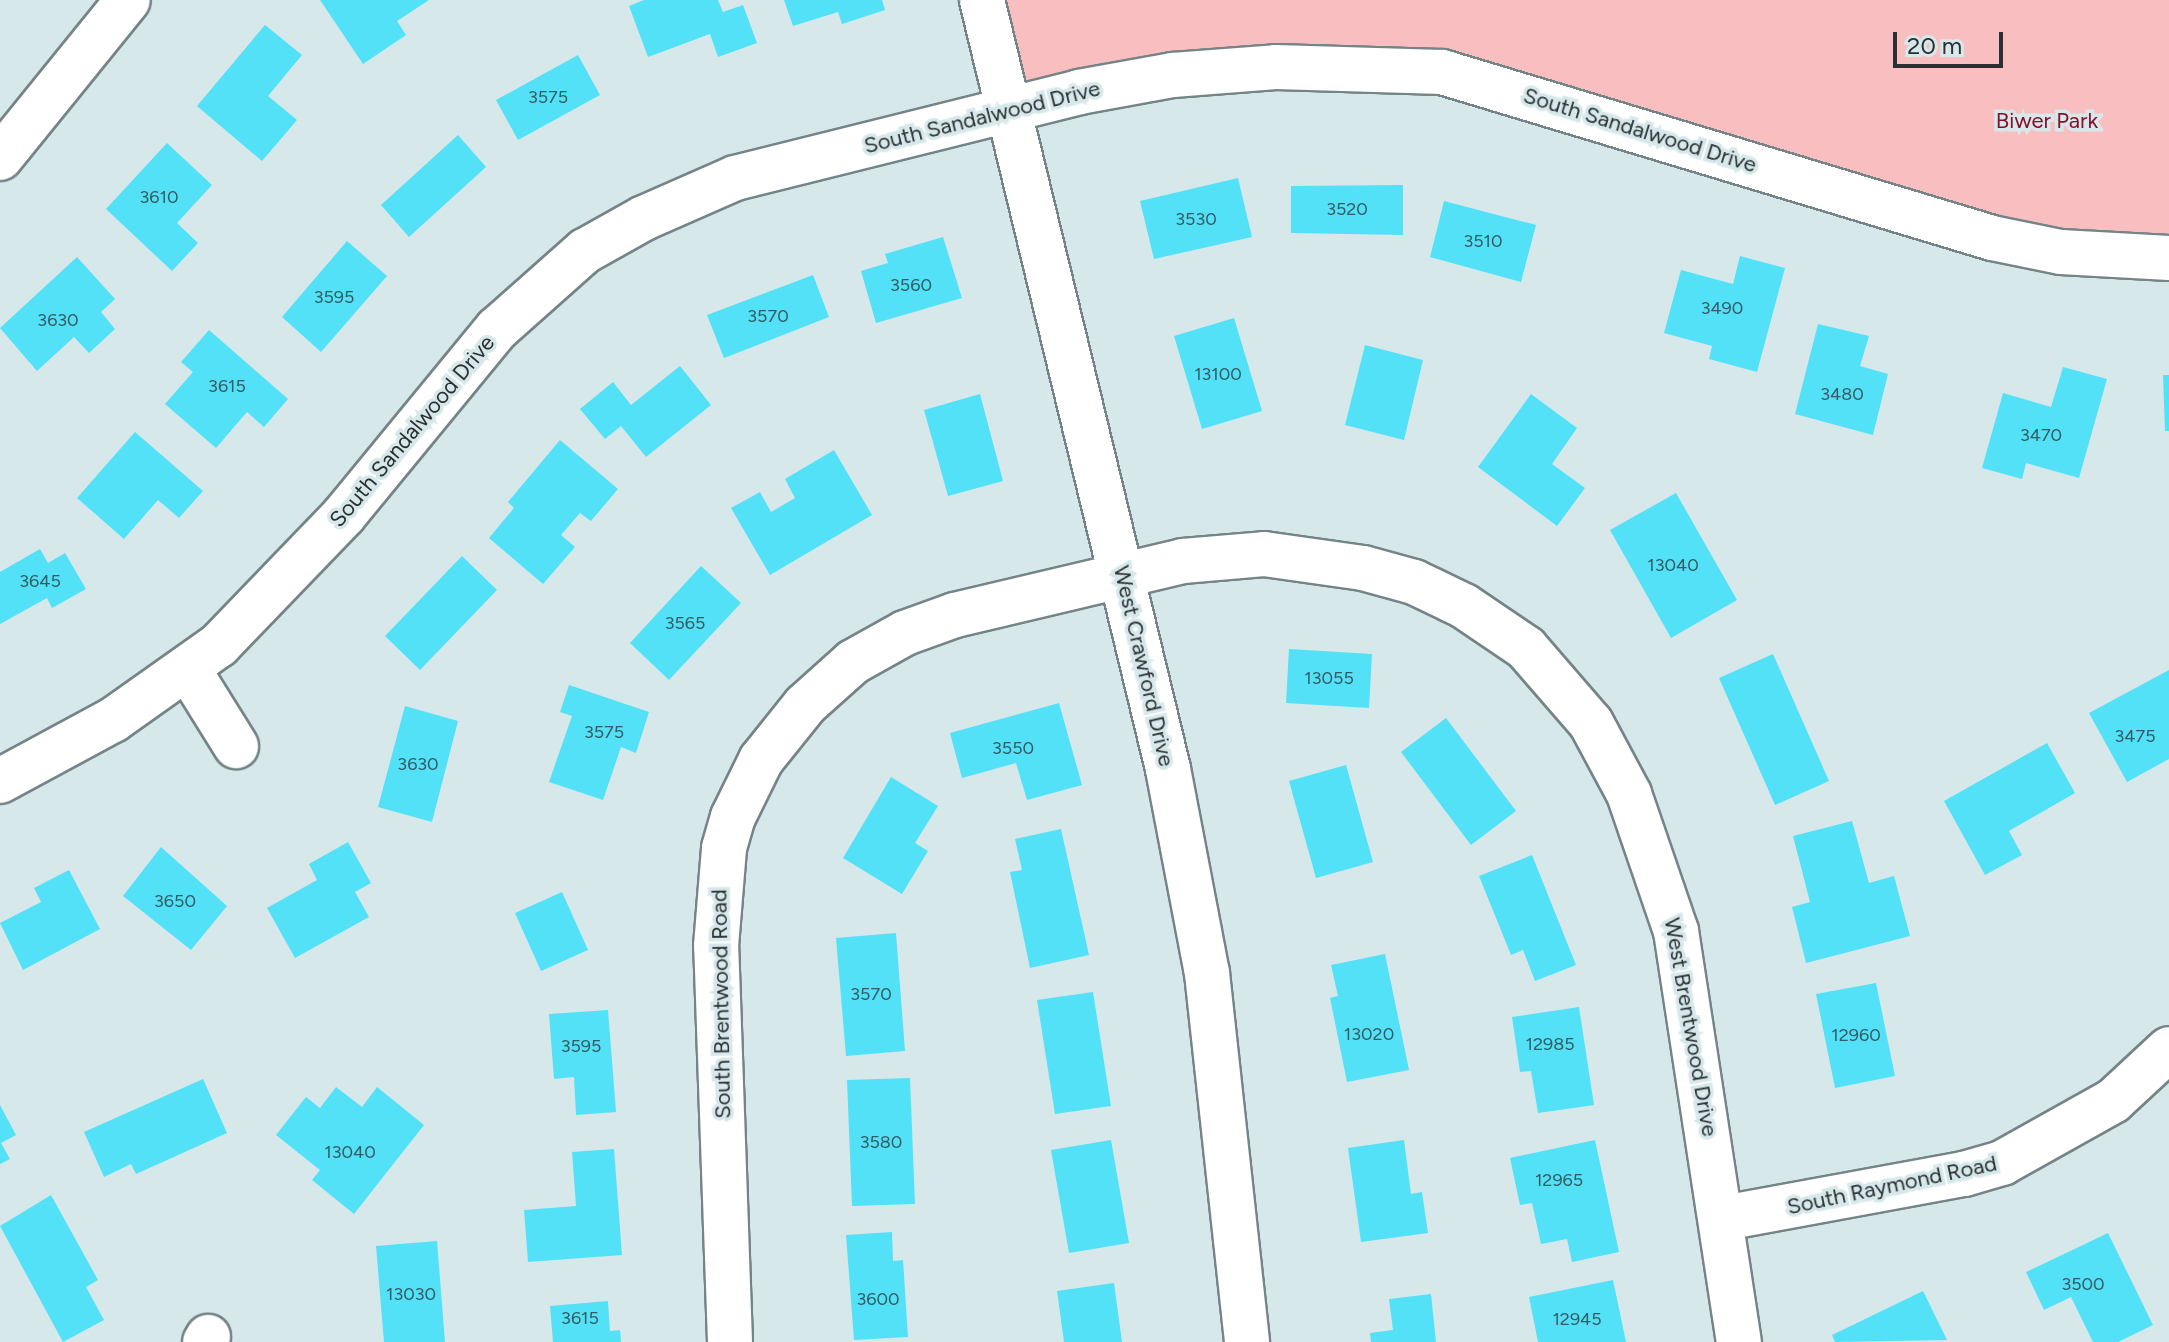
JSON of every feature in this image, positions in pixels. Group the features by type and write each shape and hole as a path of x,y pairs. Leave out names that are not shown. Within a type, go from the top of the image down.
{"street":[{"path":"0,158 128,0"},
{"name":"West Crawford Drive","path":"982,0 1124,575 1207,973 1247,1342"},
{"name":"South Sandalwood Drive","path":"0,781 113,720 219,645 313,550 497,329 585,251 644,218 735,178 1079,92 1217,72 1339,67 1442,72 1992,238 2061,252 2169,258"},
{"name":"West Brentwood Drive","path":"1124,575 1229,555 1264,554 1363,568 1414,582 1464,606 1526,648 1570,694 1629,794 1673,918 1724,1218 1739,1342"},
{"name":"South Brentwood Road","path":"730,1342 716,946 724,848 733,817 761,760 805,705 877,647 955,615 1124,575"},
{"path":"188,669 236,746"},
{"name":"South Raymond Road","path":"1724,1218 1964,1174 2002,1163 2113,1101 2169,1049"}],"green space":[{"name":"Biwer Park","path":"982,0 2169,0 2169,256 2130,258 1442,72 1009,109"}],"building":[{"path":"320,0 429,0 397,21 406,35 363,64"},
{"path":"644,0 718,0 723,12 743,5 757,43 718,57 710,34 648,57 629,6"},
{"path":"784,0 882,0 885,10 842,24 838,12 793,26"},
{"path":"265,25 302,55 268,96 297,120 262,161 197,106"},
{"path":"578,55 600,95 518,140 496,100"},
{"path":"458,135 486,167 409,237 381,205"},
{"path":"167,143 212,185 177,223 198,243 172,271 106,209"},
{"path":"1238,178 1252,237 1154,259 1140,201"},
{"path":"1403,185 1403,235 1291,233 1291,186"},
{"path":"1444,201 1536,225 1521,282 1430,257"},
{"path":"943,237 962,298 876,323 861,271 888,263 885,254"},
{"path":"347,241 387,276 321,352 282,317"},
{"path":"1740,256 1785,268 1757,372 1709,359 1712,346 1664,333 1681,270 1733,284"},
{"path":"77,257 115,299 101,312 115,329 89,353 74,337 37,371 0,328"},
{"path":"813,275 829,317 724,358 707,315"},
{"path":"1234,318 1262,411 1202,429 1174,336"},
{"path":"1818,324 1869,336 1860,366 1888,374 1873,435 1795,414"},
{"path":"209,330 288,399 264,427 247,412 216,448 165,404 193,372 181,362"},
{"path":"1365,345 1423,360 1404,440 1345,425"},
{"path":"680,366 711,405 646,457 621,426 605,439 580,409 613,382 631,405"},
{"path":"2063,367 2107,379 2079,478 2026,463 2022,479 1982,468 2003,393 2051,407"},
{"path":"2163,375 2169,375 2169,431 2165,431"},
{"path":"980,394 1003,481 948,496 924,410"},
{"path":"1531,394 1577,428 1552,464 1585,488 1557,526 1478,467"},
{"path":"135,432 203,491 179,518 158,500 124,539 77,498"},
{"path":"560,440 618,489 591,521 580,513 561,535 575,547 543,584 489,538 514,508 508,502"},
{"path":"834,450 872,515 770,575 731,508 760,492 771,512 795,498 785,479"},
{"path":"1676,493 1737,600 1671,638 1610,530"},
{"path":"40,549 48,563 65,553 86,589 52,608 47,598 0,624 0,572"},
{"path":"462,556 497,590 420,670 385,636"},
{"path":"701,566 741,603 669,680 630,643"},
{"path":"1289,649 1372,654 1369,708 1286,703"},
{"path":"1773,654 1829,781 1775,805 1719,678"},
{"path":"2169,670 2169,759 2127,782 2089,713"},
{"path":"569,685 649,712 636,753 621,747 603,800 549,782 572,716 560,712"},
{"path":"1059,703 1082,785 1027,800 1016,763 962,778 950,733"},
{"path":"405,706 458,721 432,822 378,807"},
{"path":"1446,718 1516,811 1471,845 1401,752"},
{"path":"2047,743 2075,793 2009,831 2022,855 1985,875 1944,801"},
{"path":"1346,765 1373,862 1316,878 1289,781"},
{"path":"891,777 938,806 915,843 928,851 902,894 843,858"},
{"path":"1852,821 1869,883 1894,876 1910,936 1806,963 1792,907 1810,902 1793,836"},
{"path":"1061,829 1089,955 1030,968 1010,872 1022,870 1015,839"},
{"path":"348,842 371,883 355,892 369,917 295,958 267,908 317,880 309,864"},
{"path":"161,847 227,906 191,950 123,896"},
{"path":"1532,855 1576,965 1535,981 1523,950 1511,955 1479,876"},
{"path":"69,870 100,929 23,970 0,923 41,902 34,888"},
{"path":"562,892 588,950 541,971 515,913"},
{"path":"896,933 905,1051 846,1056 836,938"},
{"path":"1385,954 1409,1070 1347,1082 1330,998 1338,996 1331,965"},
{"path":"1876,983 1895,1076 1835,1088 1816,994"},
{"path":"1093,992 1111,1106 1055,1114 1037,1000"},
{"path":"1579,1007 1594,1105 1538,1113 1531,1071 1520,1072 1512,1017"},
{"path":"608,1010 616,1112 576,1115 574,1077 554,1079 549,1014"},
{"path":"910,1078 915,1204 852,1206 847,1080"},
{"path":"203,1079 227,1133 136,1174 131,1164 104,1177 84,1132"},
{"path":"336,1087 362,1107 377,1087 424,1125 354,1214 312,1180 320,1170 276,1135 306,1097 320,1108"},
{"path":"0,1105 16,1135 1,1143 10,1159 0,1164"},
{"path":"1111,1140 1129,1243 1069,1253 1051,1150"},
{"path":"1404,1140 1411,1194 1422,1192 1428,1233 1361,1242 1348,1148"},
{"path":"1595,1140 1619,1252 1572,1262 1567,1239 1541,1244 1532,1203 1520,1205 1510,1158"},
{"path":"614,1149 622,1255 528,1262 524,1210 576,1206 572,1152"},
{"path":"51,1195 98,1280 86,1287 104,1320 63,1342 0,1226"},
{"path":"892,1232 893,1261 903,1260 908,1337 854,1340 846,1235"},
{"path":"2108,1233 2153,1325 2118,1342 2093,1342 2071,1297 2044,1310 2026,1272"},
{"path":"437,1241 445,1342 384,1342 376,1246"},
{"path":"1613,1280 1626,1342 1538,1342 1529,1297"},
{"path":"1114,1283 1122,1342 1064,1342 1057,1291"},
{"path":"1923,1291 1947,1340 1835,1342 1832,1335"},
{"path":"1431,1294 1436,1342 1371,1342 1370,1333 1393,1330 1389,1299"},
{"path":"608,1301 610,1331 620,1330 621,1342 553,1342 550,1306"}]}
